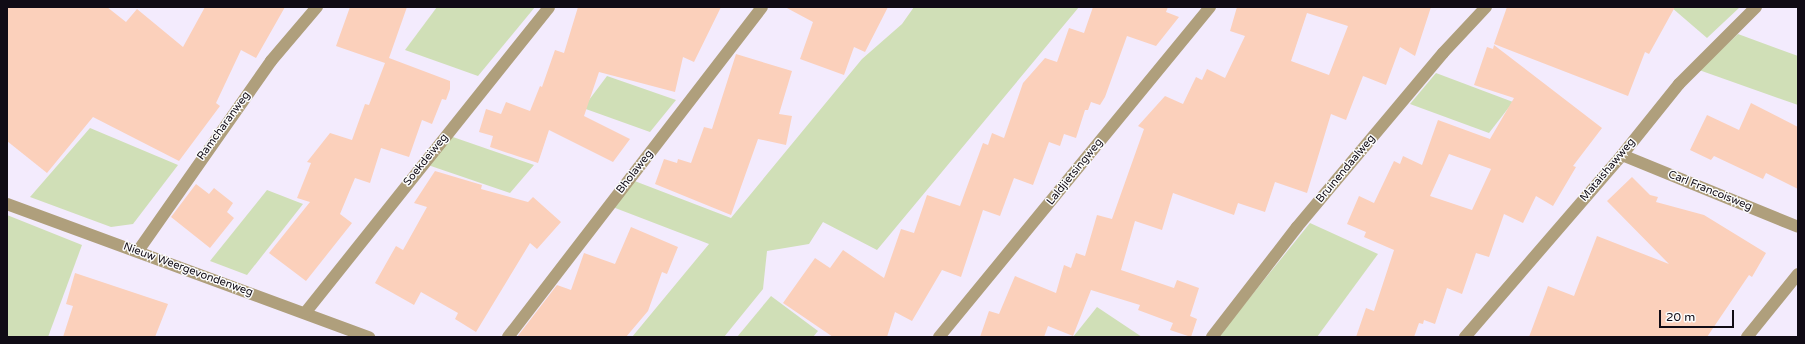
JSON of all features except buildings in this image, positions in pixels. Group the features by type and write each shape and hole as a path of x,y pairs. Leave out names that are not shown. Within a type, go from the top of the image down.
{"street":[{"name":"Ramcharanweg","path":"138,251 271,61 317,7"},
{"name":"Soekdeiweg","path":"305,313 549,7"},
{"name":"Bholaweg","path":"508,337 762,7"},
{"name":"Laldjietsingweg","path":"939,337 1210,7"},
{"name":"Bruinendaalweg","path":"1212,337 1297,227 1443,53 1486,7"},
{"name":"Mataishawweg","path":"1465,337 1622,155 1679,84 1756,7"},
{"name":"Carl Francoisweg","path":"1622,155 1798,227"},
{"name":"Nieuw Weergevondenweg","path":"7,204 369,337"},
{"path":"1747,337 1798,274"}],"green space":[{"path":"437,7 535,7 478,76 405,50"},
{"path":"914,7 1079,7 877,250 823,222 809,244 767,251 763,289 724,337 632,337 709,244 610,206 632,180 731,218 862,59 902,24"},
{"path":"1671,7 1740,7 1707,38"},
{"path":"1738,34 1798,56 1798,105 1699,70"},
{"path":"1436,73 1513,102 1489,133 1410,104"},
{"path":"607,76 676,100 650,132 583,108"},
{"path":"90,128 178,165 133,224 111,227 30,197"},
{"path":"450,136 534,165 510,193 425,164"},
{"path":"267,190 303,204 247,275 210,261"},
{"path":"7,215 82,245 48,337 7,337"},
{"path":"1310,223 1378,254 1317,337 1218,337"},
{"path":"771,296 818,331 813,337 737,337"},
{"path":"1097,307 1142,337 1073,337"}]}
